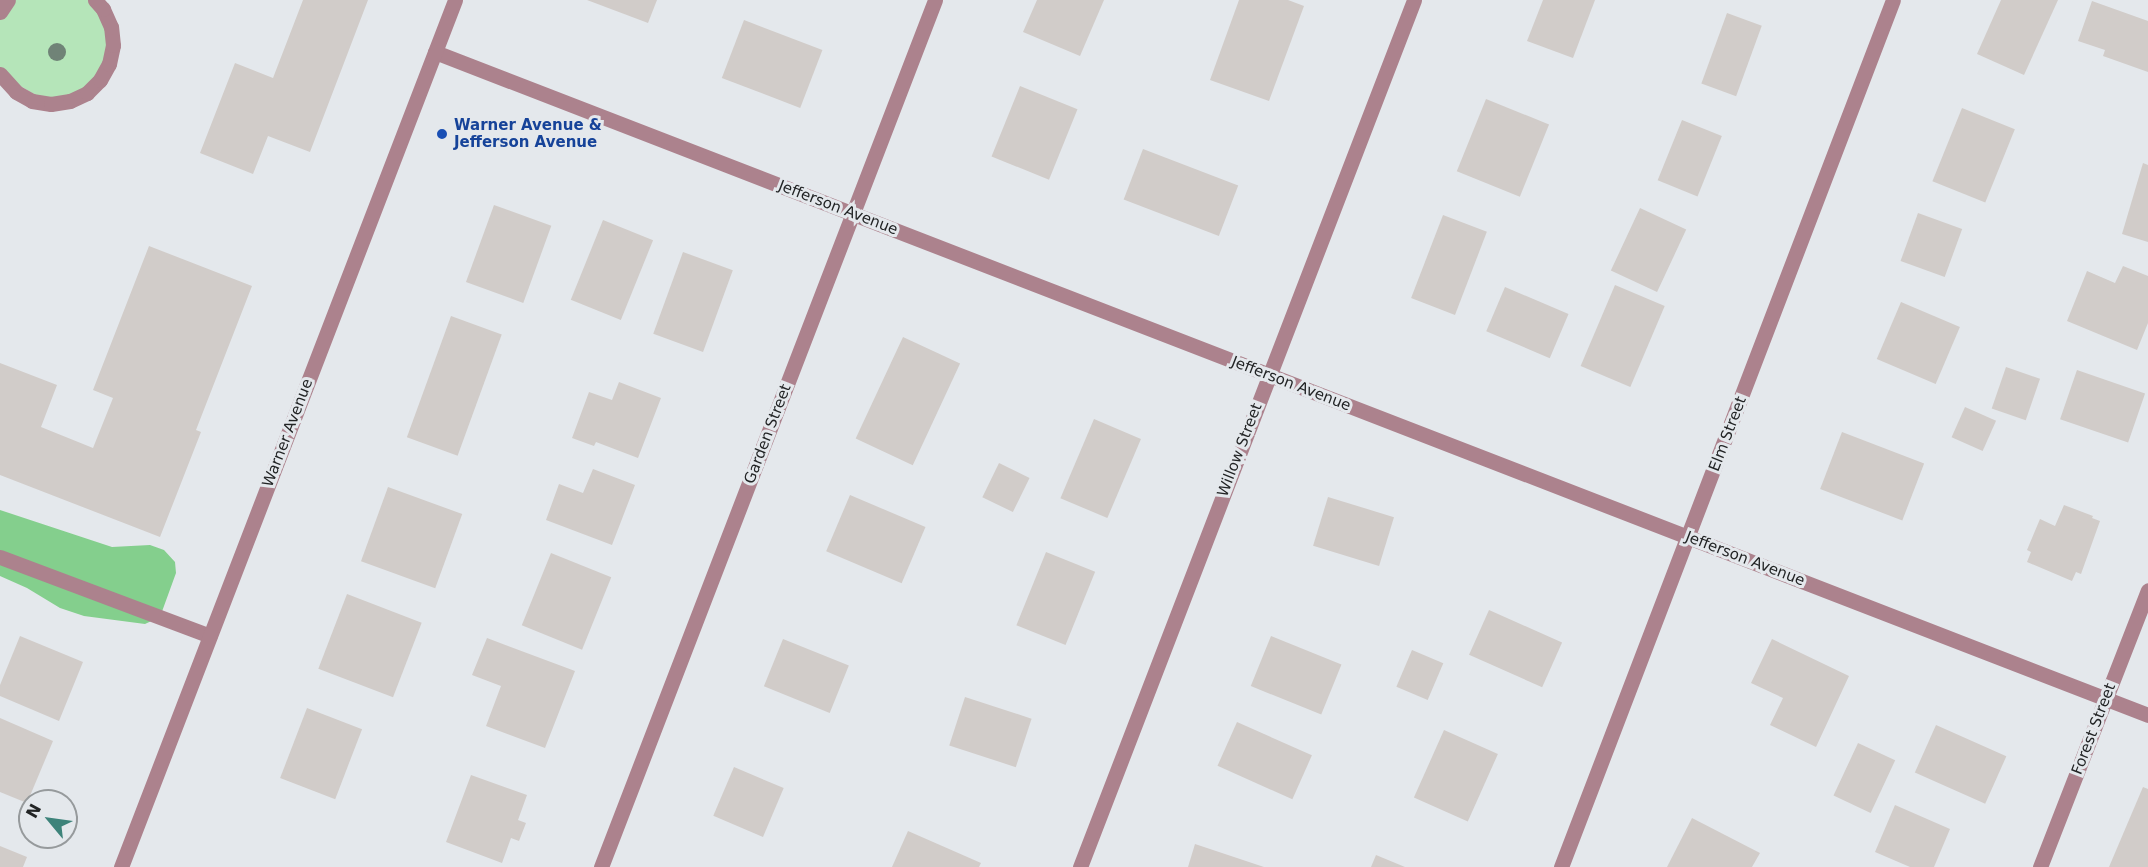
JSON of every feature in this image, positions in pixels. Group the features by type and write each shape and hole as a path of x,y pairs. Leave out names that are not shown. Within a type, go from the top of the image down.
{"street":[{"path":"0,12 9,0"},
{"path":"0,74 16,92 32,101 51,104 70,101 87,93 100,80 109,64 113,45 111,27 103,9 95,0"},
{"name":"Warner Avenue","path":"121,867 455,0"},
{"name":"Garden Street","path":"601,867 935,0"},
{"name":"Willow Street","path":"1080,867 1414,0"},
{"name":"Elm Street","path":"1561,867 1893,0"},
{"name":"Jefferson Avenue","path":"435,52 2148,715"},
{"path":"0,557 210,636"},
{"name":"Forest Street","path":"2040,867 2148,591"}],"green space":[{"path":"8,0 95,0 111,27 100,80 51,104 0,74 0,12"},
{"path":"0,510 112,547 150,545 164,550 175,562 176,573 160,617 145,624 84,616 60,608 27,588 0,576"}],"building":[{"path":"303,0 368,0 310,152 268,136 253,174 200,153 235,63 273,78"},
{"path":"587,0 657,0 648,23"},
{"path":"1037,0 1104,0 1080,56 1023,32"},
{"path":"1239,0 1288,0 1304,6 1269,101 1210,80"},
{"path":"1543,0 1595,0 1573,58 1527,41"},
{"path":"2001,0 2058,0 2024,75 1977,54"},
{"path":"2092,1 2148,21 2148,72 2103,56 2105,50 2078,41"},
{"path":"1727,13 1762,26 1736,96 1701,83"},
{"path":"744,20 822,50 800,108 722,78"},
{"path":"1020,86 1077,109 1049,180 992,156"},
{"path":"1486,99 1549,124 1520,197 1457,171"},
{"path":"1962,108 2015,129 1985,203 1932,181"},
{"path":"1682,120 1722,136 1698,196 1658,180"},
{"path":"1143,149 1238,186 1219,236 1124,199"},
{"path":"2143,163 2148,165 2148,242 2122,234"},
{"path":"494,205 551,226 523,303 466,282"},
{"path":"1640,208 1686,230 1657,292 1611,271"},
{"path":"1918,213 1962,229 1945,277 1901,261"},
{"path":"1443,215 1487,232 1455,315 1411,298"},
{"path":"603,220 653,240 621,320 571,300"},
{"path":"149,246 252,286 196,430 201,432 160,537 0,475 0,363 57,385 41,427 93,448 113,398 93,390"},
{"path":"683,252 733,270 703,352 653,334"},
{"path":"2123,266 2148,276 2148,323 2137,350 2067,321 2087,271 2115,283"},
{"path":"1615,285 1665,306 1630,387 1581,366"},
{"path":"1505,287 1569,314 1550,358 1486,331"},
{"path":"1901,302 1960,327 1936,384 1877,359"},
{"path":"451,316 502,334 458,456 407,437"},
{"path":"903,337 960,364 913,465 856,439"},
{"path":"2006,367 2040,379 2026,420 1992,409"},
{"path":"2077,370 2145,393 2128,443 2060,419"},
{"path":"619,382 661,398 638,458 596,442 594,446 572,438 589,392 612,400"},
{"path":"1965,407 1996,421 1983,451 1952,437"},
{"path":"1094,419 1141,439 1107,518 1060,498"},
{"path":"1842,432 1924,464 1902,520 1820,489"},
{"path":"999,463 1030,478 1013,512 982,497"},
{"path":"593,469 635,485 612,545 546,520 559,484 583,493"},
{"path":"388,487 462,514 435,588 361,561"},
{"path":"850,495 925,527 902,583 826,551"},
{"path":"1328,497 1394,517 1379,566 1313,546"},
{"path":"2064,505 2100,521 2081,574 2076,572 2072,581 2027,562 2031,552 2027,550 2040,519 2055,526"},
{"path":"1046,552 1095,572 1066,645 1016,625"},
{"path":"551,553 611,577 582,650 522,625"},
{"path":"347,594 422,623 393,697 318,669"},
{"path":"1489,610 1562,643 1542,687 1469,655"},
{"path":"20,636 83,662 59,721 0,696 0,685"},
{"path":"1271,636 1341,664 1321,715 1251,686"},
{"path":"487,638 575,671 545,748 486,726 501,686 472,675"},
{"path":"783,639 849,666 830,713 764,686"},
{"path":"1772,639 1849,676 1816,747 1770,725 1783,698 1751,683"},
{"path":"1412,650 1443,663 1428,700 1396,687"},
{"path":"965,697 1032,719 1016,767 949,746"},
{"path":"307,708 362,729 335,799 280,778"},
{"path":"0,718 53,741 33,789 18,789 18,799 0,792"},
{"path":"1237,722 1312,755 1292,799 1217,766"},
{"path":"1936,725 2006,756 1985,804 1915,773"},
{"path":"1444,730 1498,754 1468,822 1414,798"},
{"path":"1858,743 1895,760 1871,813 1833,796"},
{"path":"734,767 784,788 763,837 713,816"},
{"path":"471,775 527,795 518,820 526,823 519,841 511,838 502,863 446,842"},
{"path":"2143,787 2148,789 2148,867 2109,867"},
{"path":"1895,805 1950,829 1934,867 1910,867 1875,852"},
{"path":"1692,818 1760,853 1752,867 1667,867"},
{"path":"908,831 981,863 979,867 892,867"},
{"path":"1195,844 1264,867 1188,867"},
{"path":"0,846 27,857 23,867 0,867"},
{"path":"1376,855 1405,867 1371,867"}],"place":[{"name":"Warner Avenue & Jefferson Avenue","path":"442,134"}]}
